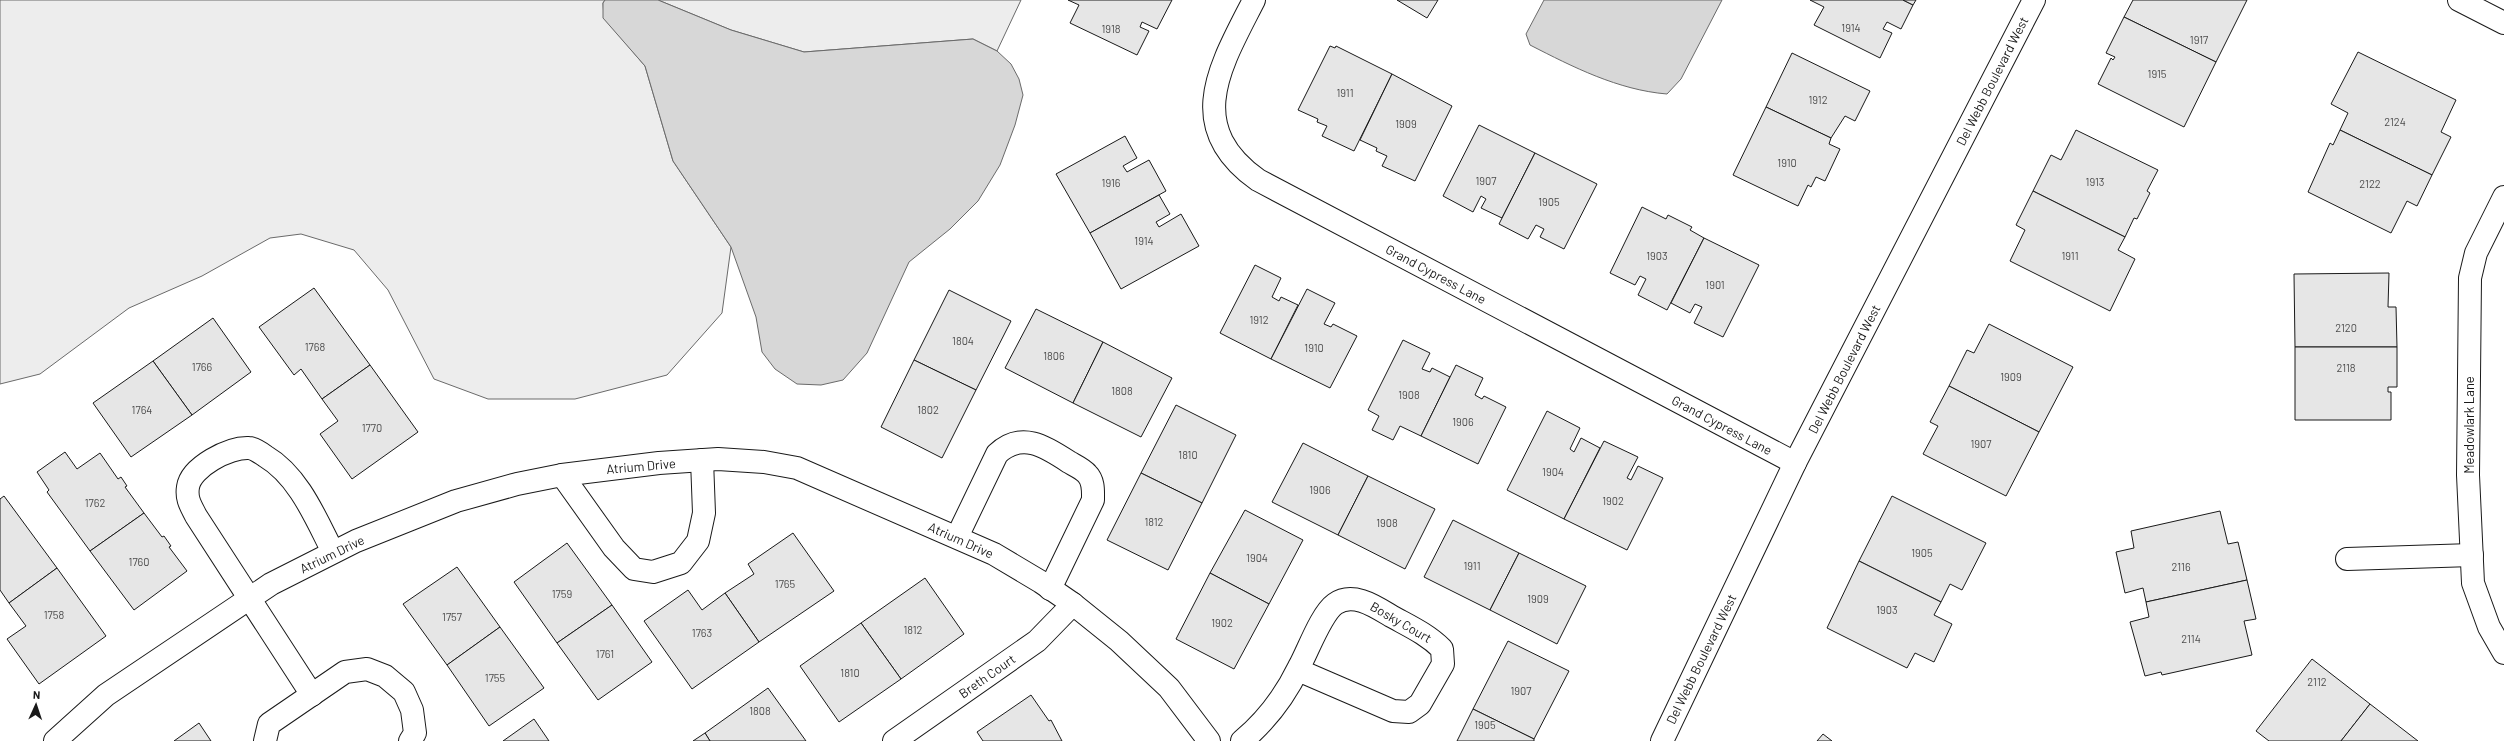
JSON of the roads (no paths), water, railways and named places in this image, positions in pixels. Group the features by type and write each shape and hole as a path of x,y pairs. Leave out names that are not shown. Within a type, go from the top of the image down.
{"street":[{"name":"Grand Cypress Lane","path":"1254,0 1222,64 1216,84 1214,108 1218,132 1225,150 1238,166 1258,180 1795,463"},
{"name":"Del Webb Boulevard West","path":"1662,741 1795,463 2034,0"},
{"path":"2459,0 2504,23"},
{"name":"Meadowlark Lane","path":"2504,197 2476,253 2470,278 2468,474 2473,583 2489,627 2504,653"},
{"path":"957,537 997,454 1006,446 1019,442 1034,443 1059,455 1087,474 1093,486 1093,500 1050,589"},
{"path":"312,695 249,599 188,500 188,486 199,469 224,453 249,448 266,456 287,475 308,502 333,552"},
{"path":"562,475 614,548 634,569 653,572 681,563 698,541 704,513 702,460"},
{"name":"Atrium Drive","path":"54,741 106,696 271,584 333,552 456,501 517,484 562,475 702,460 764,462 797,468 994,554 1073,604 1119,641 1169,688 1209,741"},
{"path":"2347,559 2472,555"},
{"name":"Bosky Court","path":"1242,741 1270,714 1298,670 1328,611 1336,603 1350,599 1366,602 1431,638 1442,649 1444,664 1420,704 1409,712 1393,711 1298,670"},
{"name":"Breth Court","path":"894,741 1037,641 1073,604"},
{"path":"265,741 269,724 346,672 367,669 385,676 404,692 412,710 415,733 410,741"}]}
